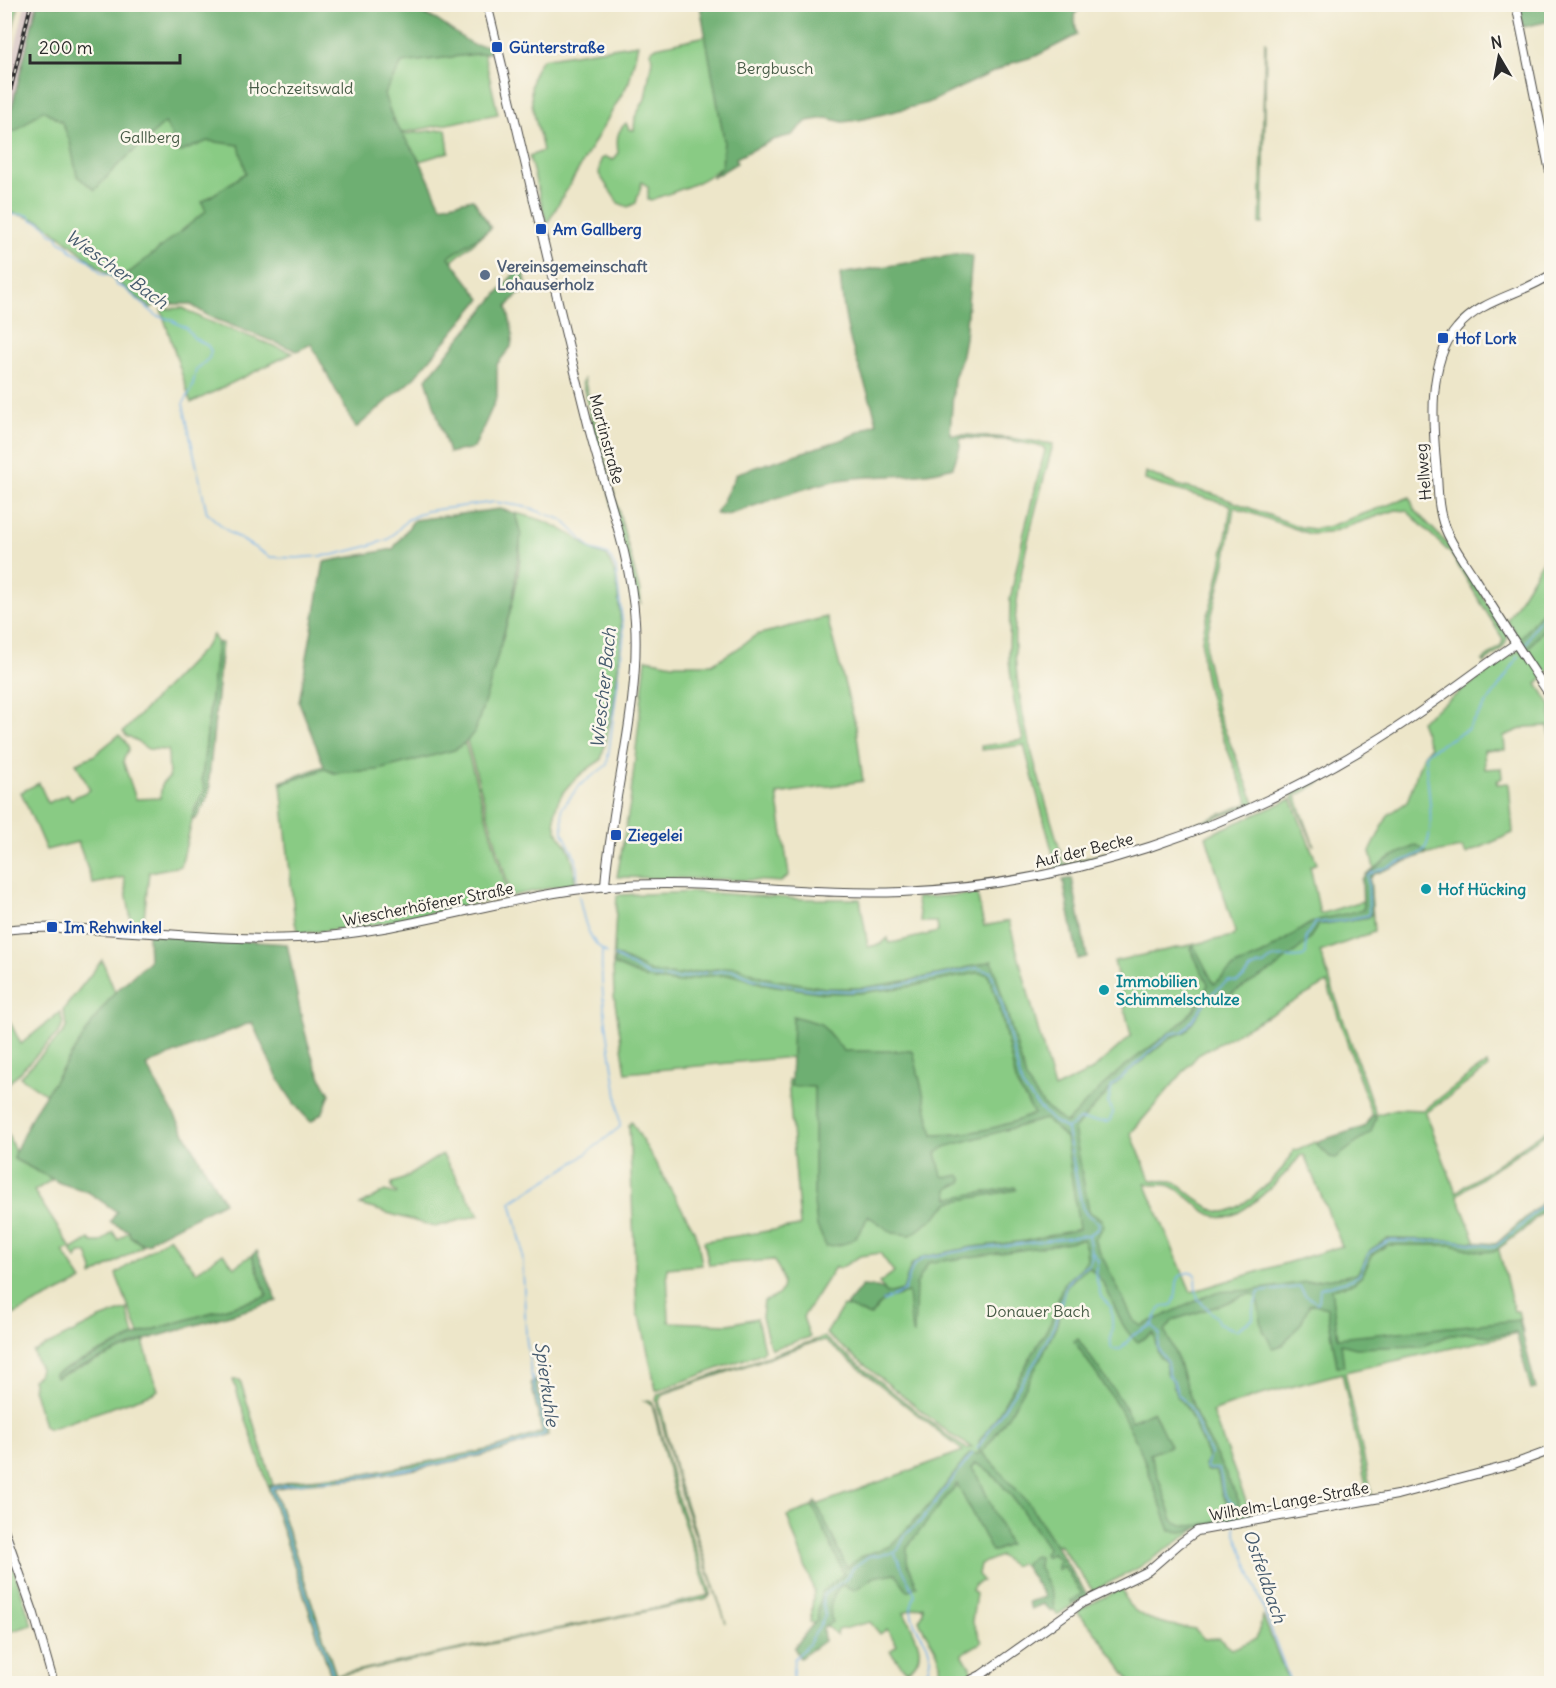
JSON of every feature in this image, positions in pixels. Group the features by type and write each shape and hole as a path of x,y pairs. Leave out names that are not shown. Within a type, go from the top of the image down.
{"street":[{"name":"Martinstraße","path":"487,4 589,428 620,539 633,599 636,654 634,676 605,887"},
{"path":"1516,4 1551,182"},
{"name":"Hellweg","path":"1551,274 1477,310 1458,326 1450,336 1445,348 1434,397 1434,440 1443,521 1451,540 1551,698"},
{"name":"Auf der Becke","path":"605,887 695,884 808,891 903,892 977,886 1104,861 1212,826 1305,783 1396,728 1515,644"},
{"name":"Wiescherhöfener Straße","path":"4,930 37,927 249,937 333,937 386,929 520,899 605,887"},
{"name":"Wilhelm-Lange-Straße","path":"963,1683 989,1670 1082,1603 1148,1571 1192,1533 1203,1529 1397,1495 1511,1465 1551,1450"},
{"path":"4,1529 34,1614 54,1683"}],"shaded area":[{"path":"25,5 37,5 5,139 5,91"}],"green space":[{"path":"4,5 19,5 5,56"},
{"name":"Hochzeitswald","path":"37,5 405,5 438,21 473,45 493,46 494,52 402,63 384,94 393,120 420,161 441,206 473,199 491,228 449,257 481,299 414,378 356,428 311,344 297,351 210,317 190,304 165,304 124,277 206,211 202,202 246,173 239,145 208,141 180,152 165,123 115,168 95,190 77,176 70,142 62,122 43,110 16,131 6,132"},
{"name":"Hochzeitswald","path":"43,5 410,5 438,21 448,57 484,53 498,114 401,133 373,73 396,135 446,129 449,152 420,161 441,206 473,199 491,228 452,261 370,322 226,246 151,308 41,221 5,211 6,132 14,131"},
{"name":"Bergbusch","path":"700,5 1083,5 1074,15 1077,35 1036,56 1012,63 928,103 859,120 843,122 827,118 807,121 792,135 773,140 736,158 737,163 712,178 722,166 724,140"},
{"path":"1519,5 1551,5 1551,21 1523,27"},
{"path":"706,36 724,140 722,166 698,182 651,200 648,199 648,187 642,182 636,203 628,207 618,203 599,174 601,159 606,157 613,160 618,154 618,134 626,123 629,129 634,130 635,117 645,99 652,60 651,51 656,47"},
{"path":"1265,42 1263,224 1260,224"},
{"path":"638,44 629,82 547,224 529,156 543,151 531,98 533,74 542,59"},
{"path":"961,254 972,256 965,338 954,379 950,434 1008,438 1008,440 960,438 960,447 953,467 923,474 834,481 793,492 727,515 716,514 737,473 844,439 877,423 849,335 840,274"},
{"path":"518,269 524,273 528,292 517,295 507,307 513,334 511,347 497,364 497,397 474,448 449,453 426,379"},
{"path":"183,308 203,319 293,353 191,403 161,309"},
{"path":"584,379 641,603 635,599 582,382"},
{"path":"1008,438 1053,444 1030,533 1017,600 1015,654 1023,715 1030,745 1064,864 1160,838 1249,803 1218,723 1202,659 1203,633 1221,567 1231,505 1145,480 1146,472 1177,485 1213,494 1300,527 1313,529 1327,527 1410,497 1414,509 1454,551 1507,635 1507,640 1499,651 1484,663 1482,661 1501,646 1503,639 1451,554 1407,511 1396,510 1328,533 1310,534 1234,507 1225,563 1207,634 1206,656 1218,714 1255,803 1160,840 1057,869 1024,745 982,750 981,746 1023,740 1014,702 1009,660 1010,600 1024,532 1045,450 1043,447 1008,440"},
{"path":"500,509 515,513 521,535 513,600 475,731 467,741 454,750 378,770 334,773 325,769 281,784 280,782 324,766 299,702 324,562 393,549 414,520"},
{"path":"515,513 554,525 593,550 607,556 616,576 622,634 613,709 601,760 565,790 555,811 555,822 559,835 572,859 575,883 511,896 467,741 482,710 514,595 520,551"},
{"name":"Donauer Bach","path":"1551,547 1551,668 1537,684 1551,706 1551,738 1548,726 1526,727 1504,736 1505,750 1484,750 1485,769 1501,768 1502,778 1497,781 1497,784 1509,783 1513,833 1466,854 1462,848 1422,855 1374,874 1370,879 1374,932 1320,952 1376,1115 1395,1109 1424,1110 1487,1064 1488,1068 1426,1113 1456,1192 1551,1127 1551,1130 1457,1195 1478,1247 1488,1247 1497,1243 1514,1311 1518,1311 1523,1332 1345,1372 1372,1495 1368,1496 1342,1373 1254,1397 1212,1412 1252,1517 1201,1526 1138,1568 1093,1591 1059,1544 1046,1550 1046,1557 1053,1553 1060,1561 1059,1569 1064,1566 1082,1594 1073,1605 1057,1615 1054,1610 1053,1597 1037,1565 1026,1563 1025,1567 1020,1563 1013,1566 1000,1556 980,1564 978,1574 982,1581 975,1584 972,1590 976,1594 972,1621 982,1642 962,1654 973,1672 954,1681 932,1680 940,1672 940,1664 939,1657 919,1620 923,1613 923,1606 904,1612 919,1651 918,1659 906,1671 890,1651 897,1645 887,1629 880,1634 870,1622 838,1630 837,1635 829,1628 810,1622 814,1591 787,1516 963,1451 825,1341 815,1342 663,1394 659,1401 677,1477 726,1623 682,1498 656,1400 658,1394 824,1337 953,1440 967,1449 972,1447 954,1437 826,1334 843,1306 847,1307 879,1296 885,1290 879,1283 894,1272 880,1253 860,1256 839,1269 835,1267 803,1317 810,1337 772,1349 762,1317 764,1301 778,1295 783,1285 781,1273 773,1260 709,1265 704,1241 800,1226 788,1080 792,1080 792,1057 626,1073 614,996 613,964 617,895 698,892 801,899 860,899 868,947 881,944 888,938 889,943 938,932 937,922 921,922 916,898 977,894 984,926 1009,921 1054,1089 1091,1071 1131,1036 1114,961 1233,936 1235,932 1206,836 1291,799 1317,863 1310,866 1320,914 1366,900 1366,874 1374,868 1370,852 1388,815 1407,802 1423,755 1430,747 1420,721 1524,646 1507,620","holes":["1327,983 1372,1116 1374,1115 1364,1133 1321,1147 1315,1142 1293,1151 1283,1168 1264,1188 1242,1204 1224,1212 1206,1206 1177,1183 1150,1179 1131,1133 1198,1055","1301,1155 1304,1155 1342,1246 1191,1292 1145,1183 1171,1186 1212,1215 1227,1217 1251,1205 1263,1195"]},
{"path":"1551,599 1551,619 1524,654 1518,642"},
{"path":"827,617 856,727 863,781 777,794 789,875 781,882 617,877 630,803 646,659 673,664 712,664 756,635"},
{"path":"213,635 217,642 202,779 205,789 195,808 181,866 149,872 143,927 132,927 124,877 93,884 78,842 46,850 21,792 39,783 48,803 68,794 71,799 90,790 76,763 93,756 119,735 129,748 123,761 136,799 160,798 162,783 169,778 168,750 148,749 127,737 123,732 205,647"},
{"path":"217,642 222,643 210,789 196,819 192,818 205,789 202,779"},
{"path":"465,743 508,893 506,897 368,926 299,932 295,923 281,784 325,769 334,773 454,750"},
{"path":"1363,754 1364,757 1296,796 1314,846 1293,798 1294,793"},
{"path":"1417,845 1427,853 1372,875 1370,878 1372,913 1369,917 1318,925 1308,941 1273,970 1221,1000 1208,998 1186,1032 1172,1037 1123,1076 1074,1129 1089,1212 1101,1219 1104,1226 1094,1240 1134,1321 1141,1326 1216,1292 1254,1290 1357,1274 1370,1250 1387,1239 1496,1244 1551,1195 1551,1204 1521,1232 1495,1251 1482,1252 1451,1245 1387,1245 1373,1254 1362,1276 1354,1283 1331,1289 1338,1338 1519,1320 1536,1389 1531,1390 1516,1332 1489,1336 1465,1333 1448,1336 1422,1346 1356,1348 1341,1344 1344,1366 1337,1366 1327,1308 1315,1304 1309,1305 1301,1323 1283,1345 1273,1348 1263,1330 1257,1298 1253,1294 1173,1320 1165,1331 1177,1358 1197,1417 1239,1501 1239,1519 1183,1532 1170,1531 1140,1449 1120,1409 1074,1341 1078,1339 1120,1399 1132,1421 1153,1411 1170,1446 1150,1454 1173,1520 1179,1524 1192,1526 1206,1524 1226,1518 1230,1505 1221,1491 1216,1471 1207,1471 1204,1466 1208,1457 1188,1410 1176,1395 1172,1380 1166,1373 1166,1362 1159,1357 1153,1333 1138,1342 1132,1337 1122,1323 1103,1282 1089,1267 1072,1280 1065,1290 1057,1324 1040,1361 1013,1409 982,1452 1027,1501 1088,1596 1073,1605 1071,1601 1082,1594 1064,1566 1058,1570 1057,1565 1060,1561 1053,1553 1045,1557 1044,1553 1048,1548 1015,1501 995,1478 975,1463 972,1469 978,1476 1009,1545 992,1552 957,1484 907,1547 907,1561 917,1586 908,1591 895,1573 874,1577 855,1590 841,1585 831,1602 832,1622 823,1628 824,1641 800,1658 794,1648 817,1619 821,1593 844,1574 813,1506 816,1502 847,1568 860,1557 890,1546 935,1499 970,1453 979,1454 979,1441 994,1421 1051,1322 1063,1284 1082,1267 1087,1259 1086,1249 1083,1239 928,1263 916,1285 914,1334 912,1333 908,1293 885,1299 870,1316 846,1306 862,1286 883,1289 886,1294 903,1290 911,1265 923,1257 972,1247 1026,1241 1079,1229 1066,1138 1045,1119 945,1147 936,1153 942,1176 959,1175 962,1178 962,1182 948,1189 949,1198 1015,1187 1016,1190 950,1202 932,1220 911,1235 893,1233 868,1216 853,1239 835,1246 826,1246 817,1226 814,1203 814,1087 791,1086 793,1016 821,1024 844,1051 913,1051 933,1135 985,1130 1034,1114 1017,1085 999,1006 988,974 977,973 907,987 859,993 825,993 763,984 732,975 704,976 679,983 647,979 613,964 616,955 651,972 678,975 735,966 766,978 826,988 862,988 950,972 992,961 1027,1082 1044,1106 1066,1123 1112,1077 1170,1032 1194,1010 1208,984 1190,948 1194,946 1214,984 1235,966 1262,955 1309,924 1321,919 1363,910 1362,879 1387,859"},
{"path":"1072,878 1087,957 1078,959 1063,880"},
{"path":"148,934 287,944 307,1041 330,1094 323,1112 311,1122 284,1088 252,1022 146,1065 224,1202 152,1239 150,1243 143,1244 130,1236 129,1231 110,1222 117,1212 88,1192 60,1183 14,1159 15,1152 34,1112 98,1014 115,992 149,961"},
{"path":"102,960 115,992 47,1095 20,1077 63,1033 67,1026 63,1010"},
{"path":"5,1012 21,1044 60,1012 63,1024 60,1031 9,1083 4,1092"},
{"path":"1375,1115 1371,1132 1336,1158 1330,1157 1315,1142 1364,1127 1371,1116"},
{"path":"632,1122 693,1228 698,1241 702,1265 667,1268 669,1322 729,1324 757,1318 764,1350 762,1353 659,1390 656,1390 641,1320 637,1314 629,1125"},
{"path":"5,1127 15,1152 14,1159 53,1179 34,1191 71,1248 63,1251 82,1281 11,1316 5,1303"},
{"path":"442,1154 479,1215 435,1227 360,1205 385,1191 396,1194 392,1189 392,1183 403,1179"},
{"path":"129,1231 130,1236 143,1246 92,1276 93,1270 87,1253 79,1253 76,1259 71,1250 89,1239 92,1242 101,1242 113,1232 118,1240"},
{"path":"169,1237 196,1272 223,1253 234,1267 252,1255 267,1296 139,1334 116,1274"},
{"path":"257,1251 277,1301 145,1340 56,1377 54,1374 142,1333 267,1296 252,1255"},
{"path":"127,1309 134,1336 54,1374 57,1377 145,1340 144,1345 158,1390 49,1429 44,1426 33,1388 32,1379 38,1375 40,1369 33,1352 100,1319"},
{"path":"233,1380 240,1380 273,1485 268,1486"},
{"path":"536,1381 548,1435 497,1452 427,1467 366,1478 298,1484 274,1489 336,1675 331,1676 268,1487 297,1480 365,1474 496,1448 542,1432 531,1382"},
{"path":"649,1400 653,1403 678,1499 711,1593 710,1596 705,1599 336,1676 709,1595 676,1501 652,1404 644,1401"},
{"path":"1035,1556 1039,1557 1038,1565 1053,1597 1054,1610 1051,1612 1043,1604 1031,1609 1028,1602 1045,1597 1025,1567 1025,1563"},
{"path":"13,1567 32,1625 5,1633 4,1570"},
{"path":"1122,1588 1126,1600 1136,1612 1152,1620 1195,1629 1204,1639 1218,1638 1232,1649 1256,1639 1263,1616 1289,1683 1132,1683 1094,1630 1078,1613 1080,1609"}],"waterway":[{"name":"Wiescher Bach","path":"4,214 26,215 42,224 72,252 89,260 102,274 112,276 116,285 124,288 157,316 169,319 186,328 194,338 208,346 211,351 209,358 196,370 192,388 183,404 207,513 229,532 270,557 296,558 333,555 389,539 407,520 426,511 495,502 526,507 563,520 592,550 609,555 616,569 624,635 607,765 579,786 562,808 563,833 576,859 578,885"},
{"name":"Donauer Bach","path":"1523,648 1552,603"},
{"name":"Donauer Bach","path":"614,956 649,976 678,979 733,970 753,979 779,984 810,989 850,991 894,986 977,968 991,972 1002,1005 1022,1086 1036,1104 1053,1121 1067,1129 1079,1120 1109,1122 1113,1113 1108,1103 1112,1086 1170,1034 1184,1031 1211,994 1228,981 1237,982 1251,969 1264,965 1268,961 1282,957 1303,957 1306,953 1306,936 1315,923 1369,915 1368,876 1420,853 1427,843 1430,832 1430,805 1425,755 1468,729 1519,656"},
{"name":"Wiescher Bach","path":"579,896 590,935 607,953"},
{"name":"Spierkuhle","path":"336,1684 271,1488 366,1476 434,1464 502,1448 545,1434 531,1373 526,1336 522,1246 511,1202 578,1160 620,1127 605,1017 602,951"},
{"path":"977,1449 1037,1359 1054,1326 1066,1286 1075,1274 1089,1264 1092,1257 1088,1235 1098,1229 1099,1223 1086,1214 1082,1207 1067,1130"},
{"path":"1091,1250 1098,1260 1095,1272 1101,1297 1111,1307 1111,1346 1112,1349 1121,1349 1133,1335 1152,1325 1160,1308 1172,1305 1178,1280 1185,1273 1192,1272 1196,1276 1198,1299 1216,1317 1219,1324 1236,1330 1253,1319 1253,1309 1259,1292 1300,1287 1305,1295 1317,1303 1320,1288 1353,1279 1359,1275 1370,1252 1388,1241 1453,1241 1495,1247 1518,1229 1542,1205 1552,1199"},
{"path":"883,1301 904,1291 913,1266 923,1258 972,1249 1088,1235"},
{"name":"Ostfeldbach","path":"1153,1326 1160,1335 1158,1347 1168,1363 1168,1375 1174,1382 1177,1393 1190,1407 1210,1454 1206,1467 1218,1469 1223,1492 1235,1505 1235,1522"},
{"path":"792,1684 794,1659 809,1644 825,1616 822,1599 824,1595 846,1579 853,1568 869,1556 894,1553 898,1550 906,1534 920,1522 973,1453"},
{"name":"Ostfeldbach","path":"1235,1526 1291,1684"},
{"path":"895,1554 915,1594 911,1608 912,1617 930,1652 927,1671 907,1676"},
{"path":"839,1684 899,1676"}],"railway":[{"path":"4,117 31,4"}],"place":[{"name":"Günterstraße","path":"497,47"},
{"name":"Am Gallberg","path":"541,229"},
{"name":"Vereinsgemeinschaft Lohauserholz","path":"485,275"},
{"name":"Hof Lork","path":"1443,338"},
{"name":"Ziegelei","path":"616,835"},
{"name":"Hof Hücking","path":"1426,889"},
{"name":"Im Rehwinkel","path":"52,927"},
{"name":"Immobilien Schimmelschulze","path":"1104,990"}],"park label":[{"name":"Gallberg","path":"150,137"}]}
